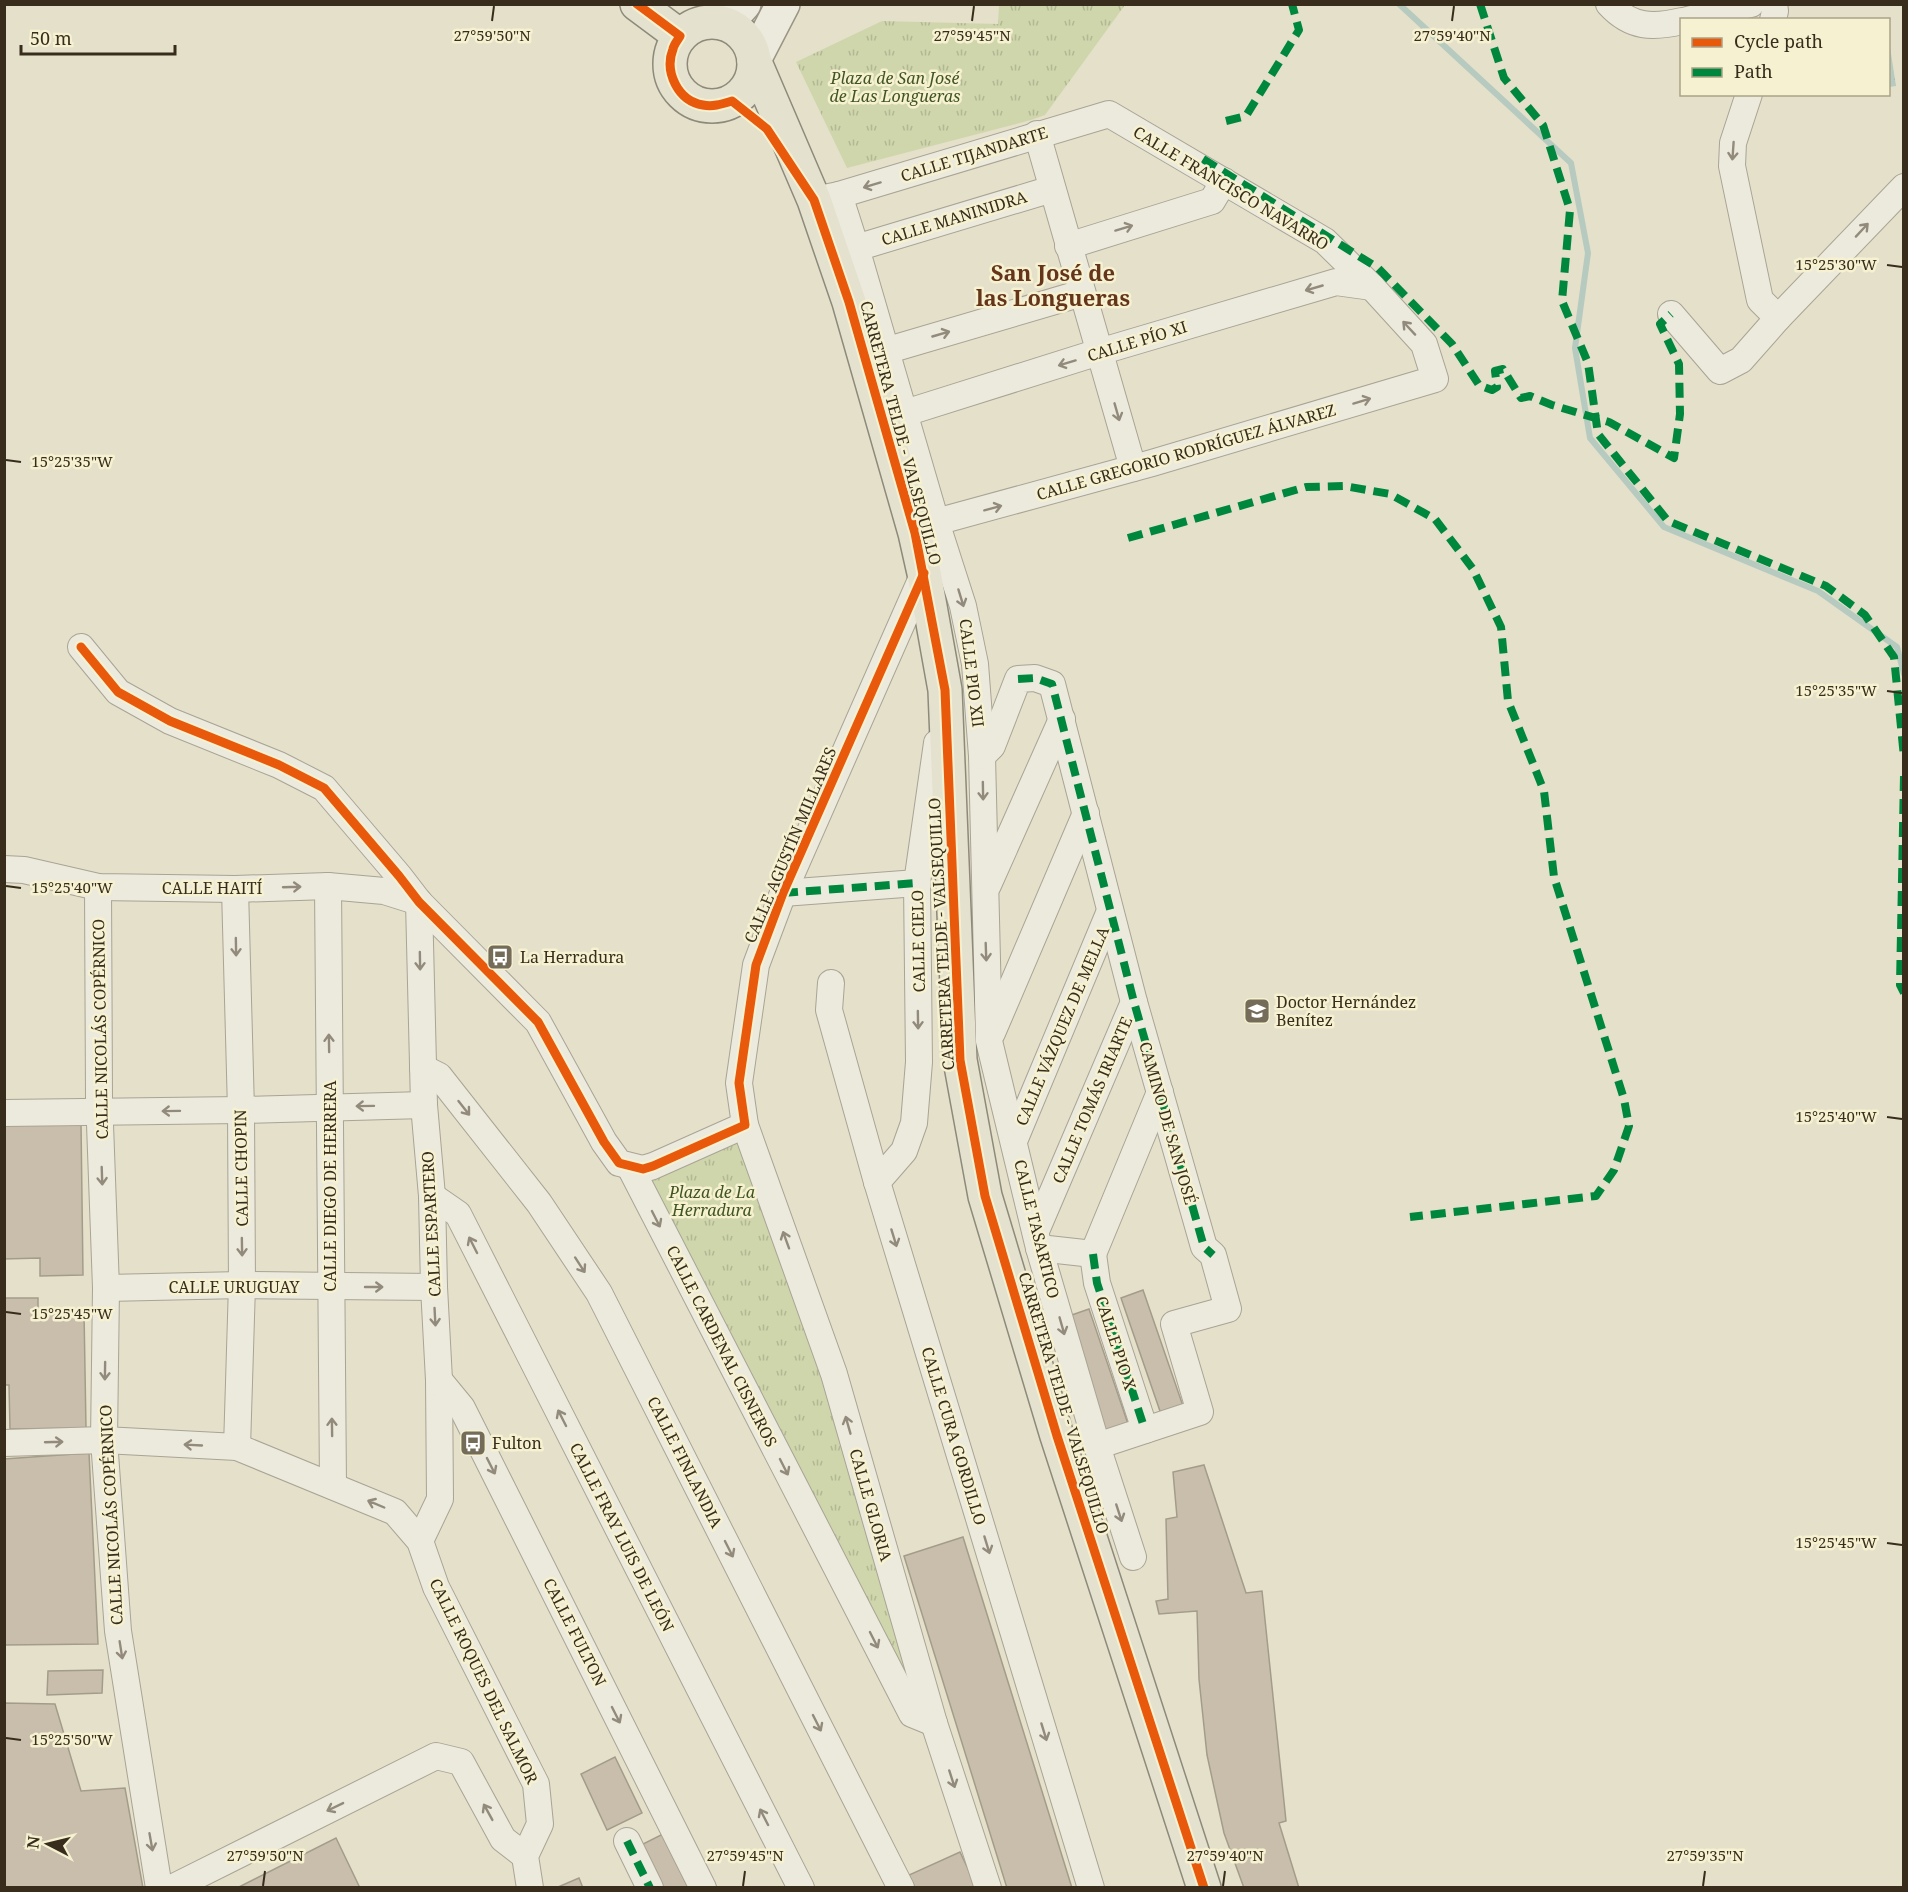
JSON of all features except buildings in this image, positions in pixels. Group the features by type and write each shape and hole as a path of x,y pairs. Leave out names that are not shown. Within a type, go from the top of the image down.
{"main road":[{"path":"637,4 680,36"},
{"path":"735,14 738,31 748,42 754,60 753,74 746,88 732,101 718,105 703,105 692,101 681,92 673,80 670,66 672,49 680,36 691,27 735,14"},
{"name":"CARRETERA TELDE - VALSEQUILLO","path":"754,60 826,197 849,302 926,528 924,573 945,690 960,1060 985,1196 1057,1436 1204,1887"},
{"name":"CARRETERA TELDE - VALSEQUILLO","path":"732,101 767,129 826,197"}],"street":[{"path":"754,60 783,4"},
{"path":"1610,4 1628,19 1646,26 1680,21"},
{"path":"1695,18 1751,4"},
{"path":"1748,96 1733,143 1732,166 1760,300 1778,318"},
{"name":"CALLE TIJANDARTE","path":"826,197 1109,114"},
{"name":"CALLE FRANCISCO NAVARRO","path":"1109,114 1325,241 1372,287 1424,344 1435,379"},
{"path":"1036,134 1133,468"},
{"path":"1068,246 1212,201 1224,182"},
{"path":"1671,314 1720,371 1741,360 1778,318 1904,187"},
{"name":"CALLE MANINIDRA","path":"856,248 1052,189"},
{"name":"CALLE PIO XII","path":"826,197 856,248 904,413 926,528 963,606 975,664 982,756 984,893"},
{"name":"CALLE PÍO XI","path":"904,413 1336,282 1372,287"},
{"path":"885,351 1082,293"},
{"name":"CALLE GREGORIO RODRÍGUEZ ÁLVAREZ","path":"926,528 1435,379"},
{"name":"CALLE AGUSTÍN MILLARES","path":"744,1125 739,1083 756,965 783,893 924,573"},
{"name":"CALLE CARDENAL CISNEROS","path":"81,647 118,692 171,721 279,765 324,788 419,902 538,1022 604,1142 619,1163 630,1167 912,1714 934,1724"},
{"name":"CAMINO DE SAN JOSÉ","path":"1018,679 1035,678 1052,684 1134,1002 1204,1247 1213,1255 1228,1309 1174,1324 1200,1412 1097,1446"},
{"name":"CALLE PIO XII","path":"982,756 992,746 1018,679"},
{"name":"CALLE CIELO","path":"877,1182 904,1151 914,1123 919,1062 917,883 945,690"},
{"path":"984,893 1062,719"},
{"path":"989,1041 1086,813"},
{"name":"CALLE HAITÍ","path":"4,869 24,870 98,887 235,889 327,886 384,891 419,902"},
{"path":"783,893 917,883"},
{"name":"CALLE DIEGO DE HERRERA","path":"327,886 333,1486"},
{"name":"CALLE NICOLÁS COPÉRNICO","path":"98,887 100,1113 106,1288 104,1440 118,1631 159,1887"},
{"name":"CALLE CHOPIN","path":"235,889 241,1110 242,1285 237,1447"},
{"name":"CALLE TASARTICO","path":"984,893 989,1041 1038,1240 1097,1446 1133,1557"},
{"name":"CALLE ESPARTERO","path":"419,902 424,1105 432,1196 439,1380 440,1499 420,1541"},
{"name":"CALLE VÁZQUEZ DE MELLA","path":"1014,1141 1110,911"},
{"name":"CALLE CURA GORDILLO","path":"831,983 829,1010 877,1182 1091,1887"},
{"name":"CALLE TOMÁS IRIARTE","path":"1038,1240 1134,1002"},
{"name":"CALLE FINLANDIA","path":"423,1068 439,1076 539,1203 599,1293 901,1887"},
{"path":"1038,1240 1093,1254 1160,1092"},
{"path":"4,1113 100,1113 424,1105"},
{"path":"630,1167 643,1169 653,1166 744,1125"},
{"name":"CALLE GLORIA","path":"744,1125 834,1374 934,1724 988,1887"},
{"name":"CALLE FRAY LUIS DE LEÓN","path":"432,1196 458,1214 801,1887"},
{"name":"CALLE PIO X","path":"1093,1254 1097,1282 1145,1430"},
{"name":"CALLE URUGUAY","path":"106,1288 242,1285 434,1287"},
{"name":"CALLE FULTON","path":"439,1380 462,1408 703,1887"},
{"path":"4,1443 104,1440 237,1447 395,1512 420,1541"},
{"name":"CALLE ROQUES DEL SALMOR","path":"420,1541 436,1587 536,1784 540,1824 525,1856"},
{"path":"172,1887 436,1756 461,1762 503,1839 525,1856 530,1887"},
{"path":"627,1841 650,1887"}],"green space":[{"name":"Plaza de San José de Las Longueras","path":"999,5 1125,5 1045,115 847,168 796,62 882,21 998,24"},
{"name":"Plaza de La Herradura","path":"740,1133 828,1373 925,1711 642,1175"}],"water":[{"path":"1890,47 1896,86 1890,87"}],"waterway":[{"path":"1399,4 1571,163 1588,253 1575,348 1590,438 1664,527 1818,591 1897,647 1904,674"}],"marked path":[{"path":"1226,121 1246,116 1299,30 1292,4"},
{"path":"1480,4 1504,78 1543,125 1570,210 1562,301 1588,363 1598,434 1668,521 1826,586 1865,615 1894,657 1904,757"},
{"path":"1203,159 1378,268 1452,344 1479,385 1492,390 1497,387 1495,371 1503,369 1521,398 1530,396 1609,422 1674,458 1680,414 1679,364 1660,324 1671,314"},
{"path":"1128,538 1306,487 1344,486 1390,494 1435,519 1473,569 1501,627 1508,701 1544,791 1554,877 1624,1099 1629,1126 1614,1170 1596,1196 1410,1217"},
{"path":"1018,679 1035,678 1052,684 1134,1002 1204,1247 1213,1255"},
{"path":"1904,776 1900,985 1904,993"},
{"path":"783,893 917,883"},
{"path":"1093,1254 1097,1283 1145,1430"},
{"path":"627,1841 650,1888"}],"cycle path":[{"path":"637,4 680,36 674,47 670,67 675,84 686,98 707,106 732,101 767,129 814,200 849,302 915,533 945,690 960,1060 985,1196 1057,1436 1204,1888"},
{"path":"81,647 118,692 170,721 279,765 324,788 419,902 538,1022 604,1142 619,1163 643,1169 745,1125 739,1083 756,965 783,893 924,573"}],"place":[{"name":"La Herradura","path":"500,957"},
{"name":"Doctor Hernández Benítez","path":"1257,1011"},
{"name":"Fulton","path":"473,1443"}],"district":[{"name":"San José de las Longueras","path":"1053,286"}]}
